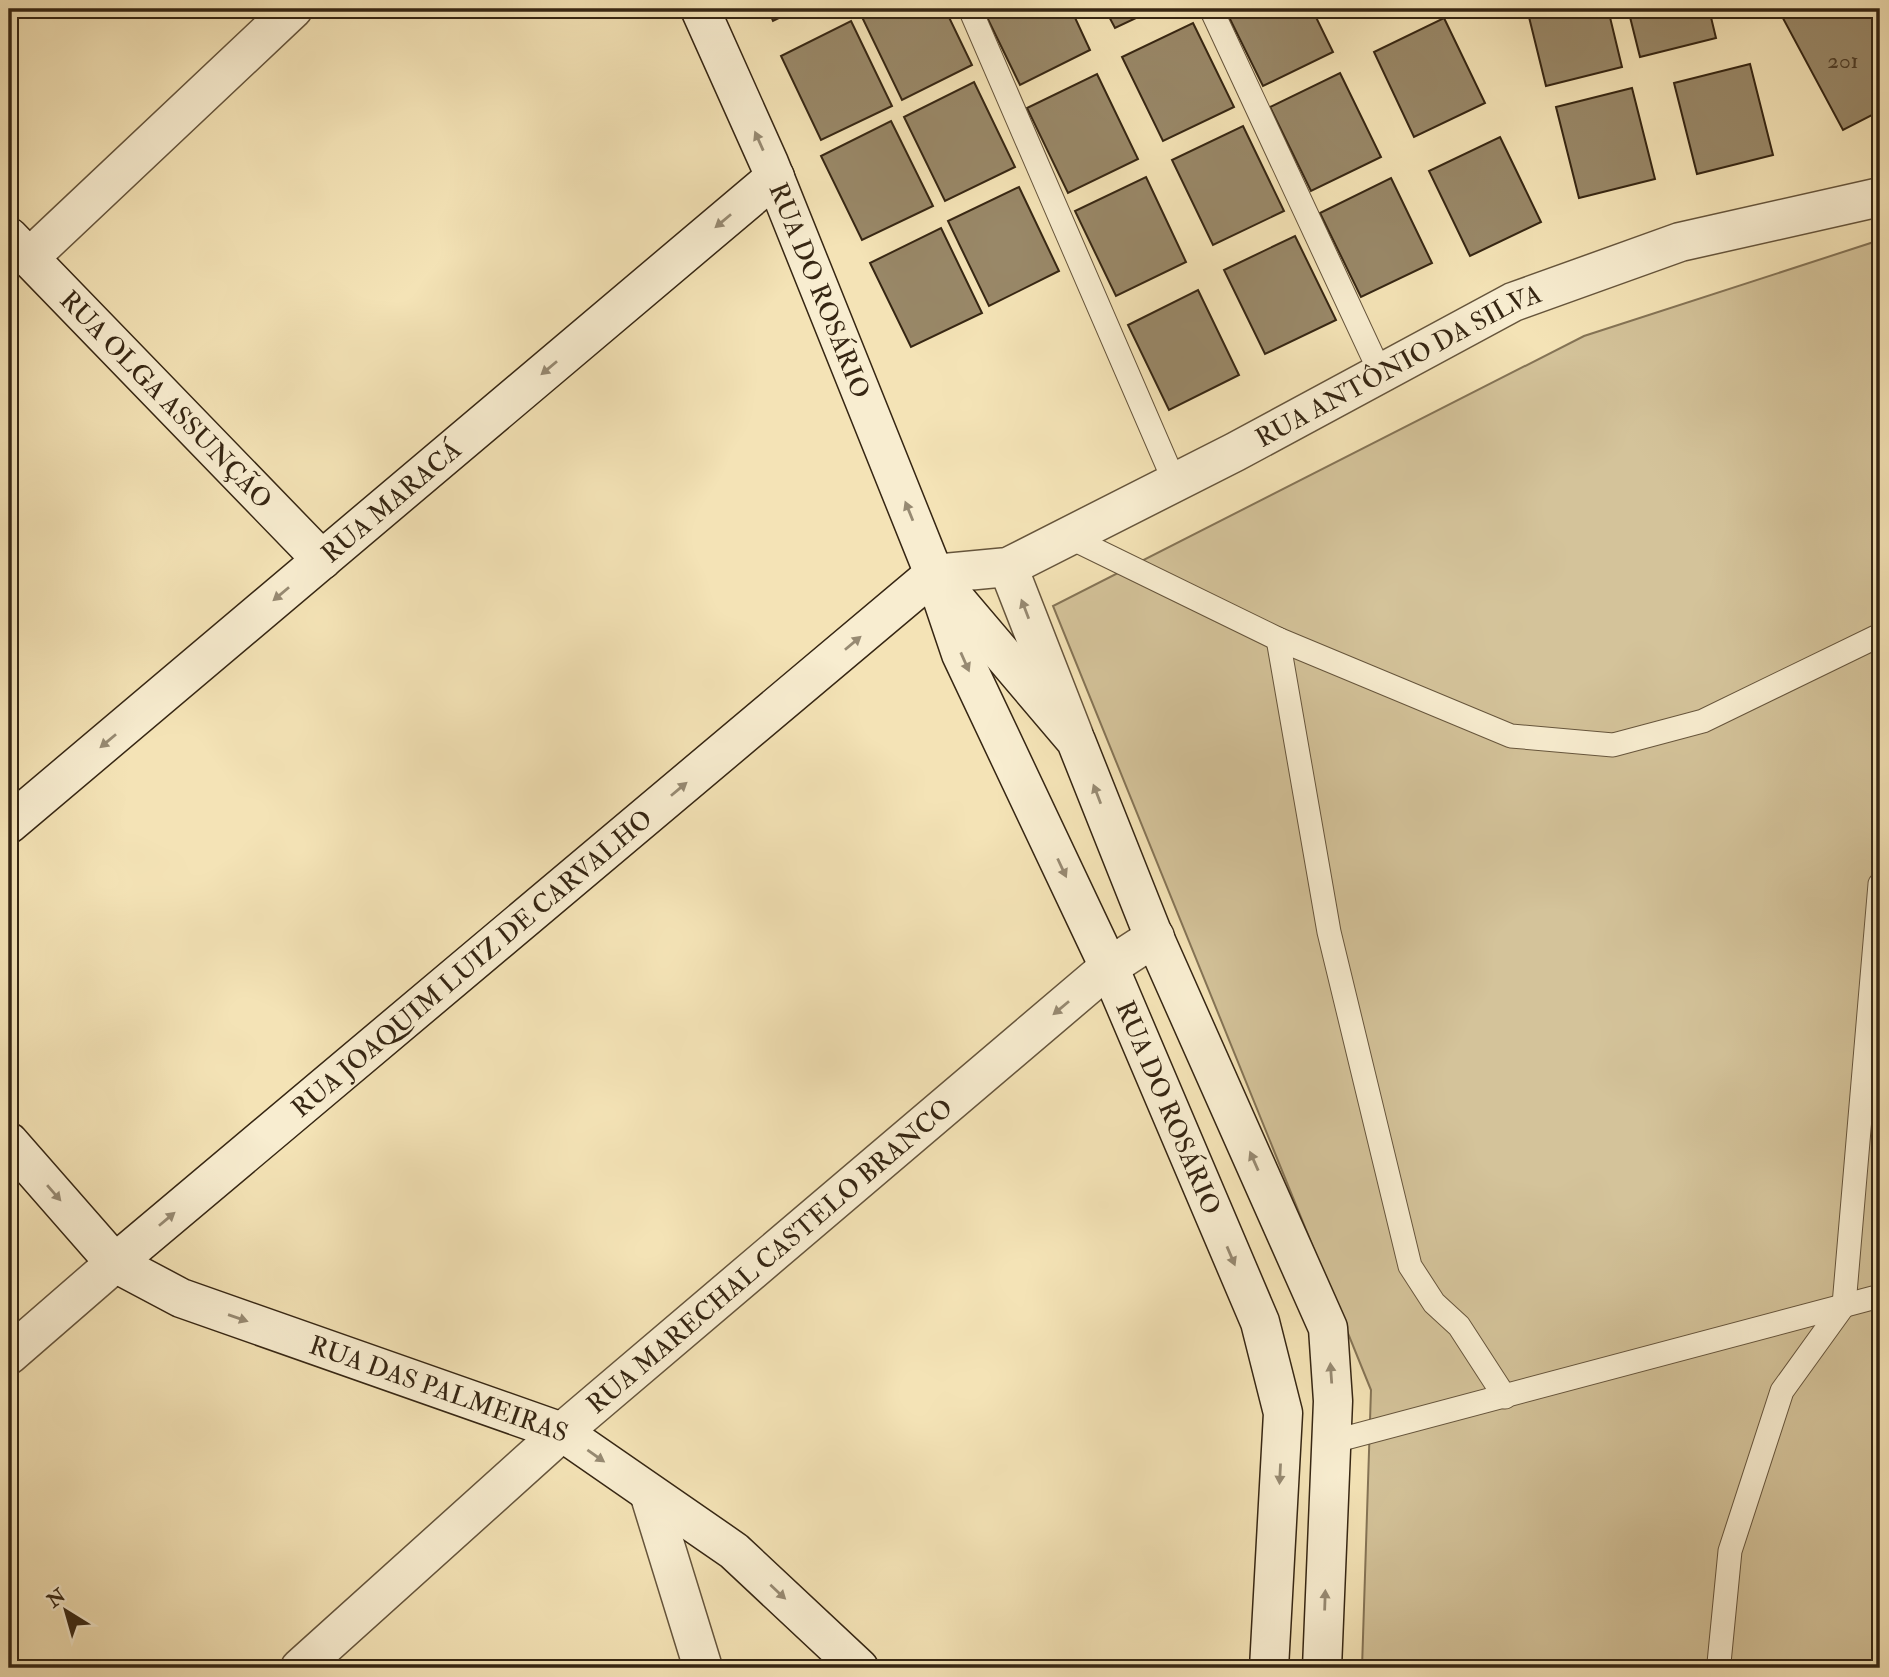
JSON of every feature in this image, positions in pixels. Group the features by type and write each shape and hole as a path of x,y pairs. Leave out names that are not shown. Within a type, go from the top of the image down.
{"street":[{"path":"19,248 293,9"},
{"name":"RUA DO ROSÁRIO","path":"701,9 775,177 934,575 961,654 1109,967 1260,1322 1283,1413 1269,1668"},
{"name":"RUA MARACÁ","path":"9,824 775,177"},
{"name":"RUA ANTÔNIO DA SILVA","path":"934,575 1008,567 1175,483 1513,302 1680,242 1880,197"},
{"name":"RUA OLGA ASSUNÇÃO","path":"19,248 322,559"},
{"name":"RUA DO ROSÁRIO","path":"1008,567 1155,937 1328,1328 1333,1401 1322,1668"},
{"name":"RUA DO ROSÁRIO","path":"934,575 1076,741"},
{"name":"RUA JOAQUIM LUIZ DE CARVALHO","path":"9,1355 934,575"},
{"name":"RUA MARECHAL CASTELO BRANCO","path":"300,1668 562,1433 1109,967 1155,937"},
{"name":"RUA DAS PALMEIRAS","path":"9,1142 115,1263 181,1298 562,1433 734,1551 859,1668"},
{"path":"649,1493 704,1668"}],"lane":[{"path":"970,9 1175,483"},
{"path":"1211,9 1380,372"},
{"path":"1069,537 1278,639 1511,736 1613,745 1703,722 1880,635"},
{"path":"1278,639 1329,932 1410,1266 1434,1303 1459,1326 1505,1397"},
{"path":"1721,1668 1719,1663 1730,1551 1782,1391 1844,1305 1880,884"},
{"path":"1331,1442 1880,1296"}],"shaded area":[{"path":"1880,240 1880,1668 1362,1668 1371,1390 1053,606 1584,336"}],"building":[{"path":"768,9 797,9 773,21"},
{"path":"874,9 945,9 972,65 902,100 861,15"},
{"path":"983,9 1071,9 1090,50 1020,85"},
{"path":"1105,9 1155,9 1115,28"},
{"path":"1225,9 1312,9 1333,52 1263,86"},
{"path":"1527,9 1608,9 1622,67 1546,86"},
{"path":"1628,9 1709,9 1716,38 1640,57"},
{"path":"1778,9 1880,9 1880,111 1843,130"},
{"path":"1444,18 1485,103 1414,137 1374,52"},
{"path":"851,21 892,106 821,140 781,56"},
{"path":"1193,23 1234,107 1163,141 1122,57"},
{"path":"1750,64 1773,155 1697,174 1674,83"},
{"path":"1340,73 1381,157 1311,191 1270,107"},
{"path":"1097,74 1138,159 1068,193 1027,108"},
{"path":"974,82 1015,167 945,201 904,117"},
{"path":"1632,88 1655,179 1579,198 1556,107"},
{"path":"891,121 933,206 862,240 821,156"},
{"path":"1243,126 1284,211 1213,245 1172,160"},
{"path":"1500,137 1541,222 1470,256 1429,171"},
{"path":"1146,177 1186,262 1116,296 1075,211"},
{"path":"1391,178 1432,263 1361,297 1320,213"},
{"path":"1019,187 1059,271 989,306 948,221"},
{"path":"941,228 982,313 911,347 870,263"},
{"path":"1295,236 1336,320 1265,354 1224,270"},
{"path":"1198,290 1239,375 1169,410 1128,325"}]}
